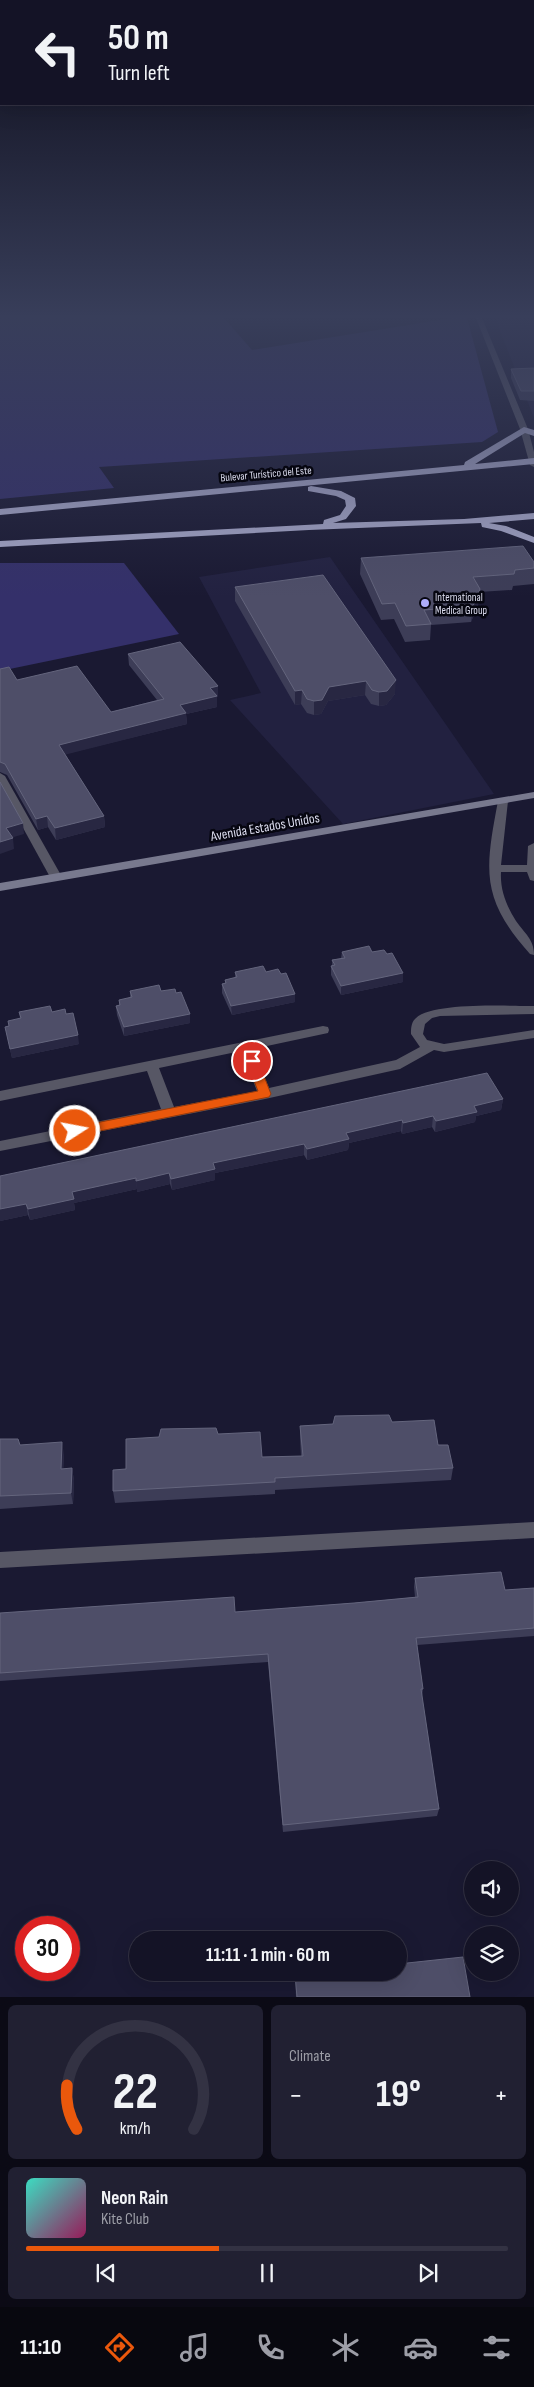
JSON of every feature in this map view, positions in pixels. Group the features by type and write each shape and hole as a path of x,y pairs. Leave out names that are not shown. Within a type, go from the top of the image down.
{"highway":[{"path":"462,468 490,453 524,430 534,433"},
{"name":"Bulevar Turístico del Este","path":"0,512 462,468 534,463"},
{"path":"272,486 325,490 350,498 351,506 343,517 308,527"},
{"path":"0,544 308,527 464,522 534,516"},
{"path":"464,522 503,528 534,540"}],"street":[{"path":"516,411 534,463"},
{"path":"0,776 56,877"},
{"name":"Avenida Estados Unidos","path":"0,887 534,795"},
{"path":"503,801 498,828 497,895 517,933 534,951"},
{"path":"496,868 533,873 534,846"},
{"path":"534,1010 449,1011 428,1015 419,1022 417,1034 423,1042 444,1048 534,1034"},
{"path":"0,1096 323,1030"},
{"path":"245,1045 265,1094"},
{"path":"0,1146 265,1094 400,1064 432,1046"},
{"path":"150,1065 169,1113"},
{"path":"0,1560 534,1530"}],"shaded area":[{"path":"0,411 492,411 498,432 482,442 99,467 114,488 0,499"},
{"path":"330,557 494,794 343,824 230,700 261,693 199,577"},
{"path":"0,563 124,563 179,634 0,671"}],"building":[{"name":"International Medical Group","path":"523,546 534,562 534,568 515,570 514,574 473,577 480,589 473,606 424,610 431,624 406,626 395,603 382,604 361,558"},
{"path":"323,575 396,680 387,691 379,692 372,690 366,681 329,687 322,700 314,701 307,699 302,690 295,691 235,587"},
{"path":"180,642 218,686 210,688 217,696 180,705 186,713 59,745 104,816 55,828 47,816 36,819 5,764 0,762 0,669 9,667 17,680 77,666 111,712 164,699 128,654"},
{"path":"0,782 23,823 6,828 13,838 0,842"},
{"path":"369,946 372,952 384,950 387,954 392,953 403,973 341,986 331,966 335,965 332,960 345,958 342,952"},
{"path":"263,966 266,972 278,969 281,974 286,973 295,994 231,1006 222,984 226,983 225,980 237,977 235,972"},
{"path":"159,985 161,991 175,989 176,993 181,992 190,1014 124,1027 116,1006 120,1005 119,1000 132,997 130,991"},
{"path":"50,1006 52,1012 65,1009 66,1014 73,1013 78,1035 10,1049 5,1027 9,1026 8,1021 21,1018 19,1012"},
{"path":"487,1073 503,1099 474,1106 477,1112 436,1121 433,1116 403,1123 402,1120 346,1133 349,1139 307,1149 304,1144 213,1163 215,1169 171,1179 169,1173 136,1181 136,1178 72,1192 74,1199 28,1209 26,1204 0,1209 0,1176"},
{"path":"389,1415 392,1422 434,1420 438,1445 448,1445 453,1468 275,1478 275,1482 113,1491 113,1470 126,1469 126,1439 159,1437 161,1429 216,1428 218,1434 260,1432 262,1457 303,1456 300,1426 333,1424 335,1416"},
{"path":"0,1439 18,1439 20,1445 62,1442 61,1469 72,1468 71,1493 0,1496"},
{"path":"501,1572 505,1590 534,1588 534,1628 416,1638 423,1689 421,1689 439,1809 283,1825 268,1654 0,1673 0,1613 234,1597 235,1612 354,1603 418,1597 415,1578"},
{"path":"463,1957 464,1981 467,1981 470,1997 297,1997 296,1981 407,1981 407,1963"}],"place":[{"name":"International Medical Group","path":"425,603"}],"route":[{"path":"75,1131 265,1094 252,1061"}]}
